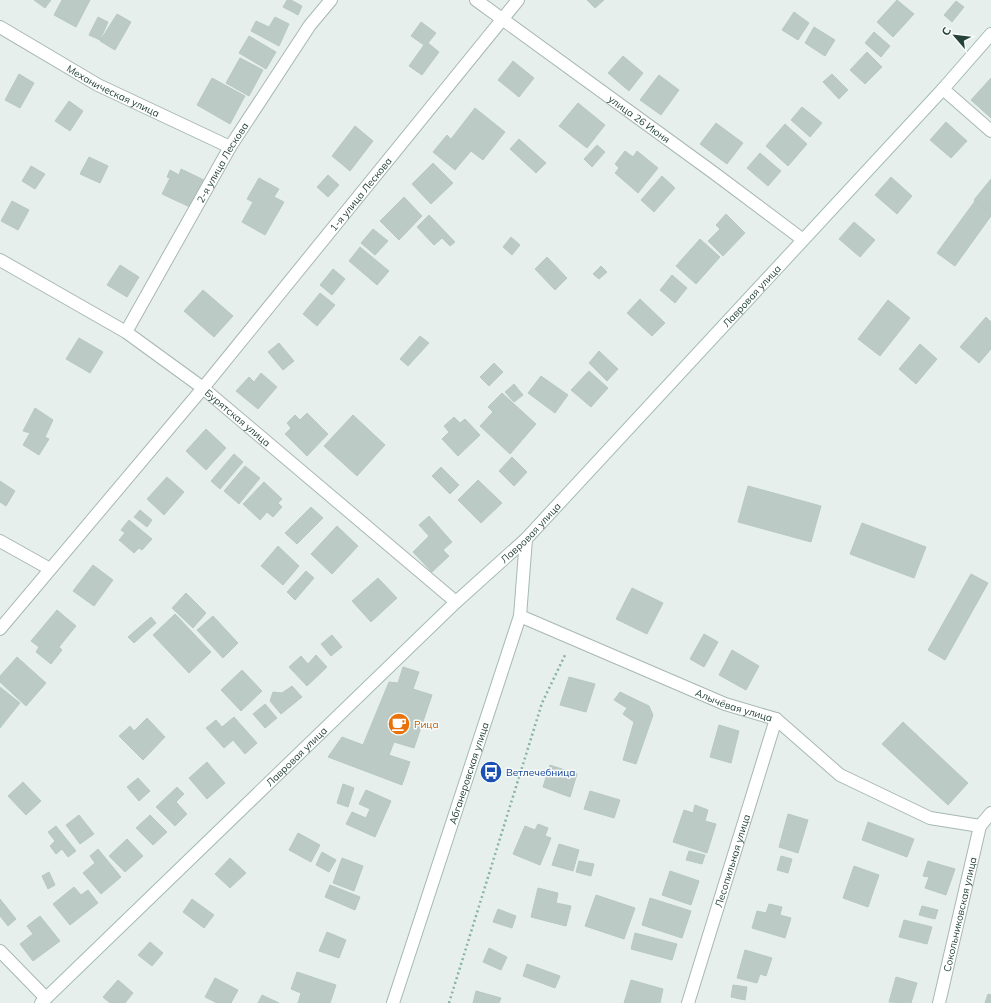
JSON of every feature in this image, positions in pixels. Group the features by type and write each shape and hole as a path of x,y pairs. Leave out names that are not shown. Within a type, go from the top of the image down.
{"street":[{"name":"2-я улица Лескова","path":"126,332 230,147 310,25 331,0"},
{"name":"улица 26 Июня","path":"476,0 503,18 802,239"},
{"name":"1-я улица Лескова","path":"0,629 203,388 518,0"},
{"name":"Механическая улица","path":"0,28 98,85 230,147"},
{"name":"Лавровая улица","path":"43,1000 456,602 526,539 802,239 943,89 991,34"},
{"path":"943,89 991,131"},
{"name":"Бурятская улица","path":"0,260 126,332 203,388 456,602"},
{"name":"Абганеровская улица","path":"392,1003 520,616 526,539"},
{"path":"0,541 50,569"},
{"name":"Алычёвая улица","path":"520,616 725,704 776,719 840,775 930,818 980,826"},
{"name":"Лесопильная улица","path":"688,1003 776,719"},
{"path":"980,826 991,813"},
{"name":"Сокольниковская улица","path":"939,1003 980,826"},
{"path":"0,951 43,1000"}],"path":[{"path":"449,1003 542,702 572,639"}],"building":[{"path":"34,0 51,0 45,8"},
{"path":"62,0 90,0 76,27 54,15"},
{"path":"287,0 291,0 302,6 298,15 283,7"},
{"path":"587,0 604,0 595,8"},
{"path":"897,0 914,14 893,37 877,22"},
{"path":"956,1 964,7 952,22 944,15"},
{"path":"794,12 809,23 798,40 782,30"},
{"path":"117,14 131,22 115,50 100,41"},
{"path":"98,17 108,22 100,40 89,35"},
{"path":"275,17 289,24 279,46 251,31 256,21 269,27"},
{"path":"421,22 436,33 428,43 439,52 422,75 409,66 424,45 411,36"},
{"path":"814,27 835,40 825,56 805,43"},
{"path":"874,32 890,46 881,57 865,43"},
{"path":"249,36 276,52 266,69 239,53"},
{"path":"867,52 882,67 865,84 850,70"},
{"path":"623,56 643,73 629,91 608,73"},
{"path":"240,58 263,70 249,96 226,83"},
{"path":"513,61 534,78 519,97 498,80"},
{"path":"19,74 34,83 20,108 5,100"},
{"path":"832,74 848,90 839,99 823,82"},
{"path":"659,75 679,90 661,115 640,100"},
{"path":"212,78 245,96 230,124 197,105"},
{"path":"991,78 991,118 971,100"},
{"path":"69,101 83,111 70,131 55,121"},
{"path":"578,103 605,125 587,148 559,126"},
{"path":"802,107 822,123 810,137 791,120"},
{"path":"475,108 505,132 483,160 471,151 455,170 433,152 447,135 451,139"},
{"path":"946,122 967,141 951,158 930,140"},
{"path":"716,123 743,143 727,164 700,144"},
{"path":"785,124 807,144 788,166 766,146"},
{"path":"355,126 373,141 350,171 332,156"},
{"path":"519,139 546,163 536,173 510,149"},
{"path":"597,145 605,152 592,167 584,159"},
{"path":"625,151 633,157 637,151 658,168 638,193 615,173 619,168 615,164"},
{"path":"760,153 781,171 768,186 747,168"},
{"path":"89,157 108,166 100,183 80,174"},
{"path":"433,163 453,183 431,204 412,184"},
{"path":"31,166 45,174 35,189 22,181"},
{"path":"181,169 204,180 192,208 162,194 170,178 167,177 170,170 179,175"},
{"path":"328,175 339,185 328,197 317,187"},
{"path":"662,176 675,188 654,212 641,200"},
{"path":"891,177 912,196 897,214 875,195"},
{"path":"259,178 279,189 274,197 284,202 265,235 242,222 253,202 247,199"},
{"path":"991,179 991,214 974,200"},
{"path":"404,197 422,216 399,240 380,221"},
{"path":"12,201 29,210 18,230 1,221"},
{"path":"975,201 991,212 991,216 955,266 937,253"},
{"path":"726,214 745,233 723,256 708,241 720,229 716,225"},
{"path":"429,215 455,242 450,246 442,238 434,245 417,227"},
{"path":"854,222 875,240 860,257 839,239"},
{"path":"373,229 388,241 375,255 361,243"},
{"path":"511,237 520,245 512,255 503,247"},
{"path":"700,239 720,257 696,284 676,266"},
{"path":"360,247 389,271 377,285 349,261"},
{"path":"547,257 567,278 555,290 535,269"},
{"path":"120,265 139,277 127,297 107,285"},
{"path":"601,266 607,272 599,279 593,274"},
{"path":"333,269 345,279 332,295 320,285"},
{"path":"672,275 687,288 675,303 660,290"},
{"path":"203,290 233,316 214,337 184,311"},
{"path":"320,293 335,305 317,326 303,314"},
{"path":"640,299 665,323 652,336 627,313"},
{"path":"888,300 910,318 880,356 858,339"},
{"path":"986,317 991,322 991,349 979,363 960,347"},
{"path":"420,336 429,343 408,366 400,359"},
{"path":"79,338 103,352 90,373 66,359"},
{"path":"279,343 294,361 283,370 268,352"},
{"path":"920,344 937,359 916,384 899,369"},
{"path":"599,351 618,369 607,381 589,363"},
{"path":"494,363 503,372 489,386 480,377"},
{"path":"589,371 608,388 591,407 571,390"},
{"path":"261,373 277,387 258,409 236,391 249,377 254,382"},
{"path":"541,376 568,395 555,413 528,393"},
{"path":"514,384 523,395 514,402 505,392"},
{"path":"502,393 536,424 510,454 480,426 493,412 488,407"},
{"path":"35,408 53,420 45,437 49,439 39,455 23,445 30,433 23,431"},
{"path":"307,413 328,434 307,456 285,434 291,428 287,423 295,415 300,420"},
{"path":"353,415 385,445 357,476 324,446"},
{"path":"454,417 460,423 465,419 480,435 458,456 442,439 449,432 444,426"},
{"path":"206,429 226,448 206,470 186,451"},
{"path":"234,454 243,462 220,489 211,481"},
{"path":"512,457 527,472 514,486 499,471"},
{"path":"245,466 260,478 239,504 224,491"},
{"path":"441,467 459,485 450,494 432,476"},
{"path":"167,477 184,492 164,515 147,499"},
{"path":"478,480 502,503 481,523 458,500"},
{"path":"0,481 15,491 6,506 0,502"},
{"path":"264,482 282,499 278,503 282,507 273,517 267,512 260,520 243,504"},
{"path":"748,486 821,506 811,542 738,522"},
{"path":"311,507 323,518 297,544 285,533"},
{"path":"140,510 152,520 147,527 134,517"},
{"path":"429,516 452,542 443,550 449,556 432,572 413,552 429,536 419,525"},
{"path":"129,520 152,539 142,550 139,548 134,553 119,540 125,533 121,530"},
{"path":"862,523 926,547 914,578 850,554"},
{"path":"337,526 358,546 332,574 311,554"},
{"path":"278,546 299,566 283,585 261,566"},
{"path":"93,565 113,580 94,606 73,591"},
{"path":"306,571 314,578 295,600 287,592"},
{"path":"971,574 988,583 945,660 928,650"},
{"path":"378,578 397,598 371,622 352,601"},
{"path":"632,588 663,603 647,634 616,619"},
{"path":"186,593 206,613 193,628 172,608"},
{"path":"57,610 76,626 59,647 62,650 51,664 36,652 39,647 31,641"},
{"path":"175,614 211,652 189,673 153,635"},
{"path":"213,616 238,643 223,658 197,630"},
{"path":"151,617 156,623 134,643 128,637"},
{"path":"704,634 718,642 704,667 690,659"},
{"path":"332,635 342,647 331,656 321,644"},
{"path":"732,650 759,666 746,690 719,675"},
{"path":"316,655 327,667 307,686 289,667 301,656 308,664"},
{"path":"17,657 46,683 26,706 0,682 0,676"},
{"path":"403,667 419,672 413,689 432,695 414,748 394,742 389,755 410,762 402,785 328,757 342,737 363,745 389,682 398,683"},
{"path":"242,670 262,691 241,711 221,690"},
{"path":"569,677 595,684 586,712 560,705"},
{"path":"292,686 302,697 281,714 270,701 273,692 282,693"},
{"path":"0,687 20,703 0,728"},
{"path":"620,692 649,706 653,715 636,764 623,760 634,722 623,714 627,708 614,700"},
{"path":"265,704 277,718 265,728 253,714"},
{"path":"234,717 257,743 245,754 233,740 224,748 206,728 216,720 222,727"},
{"path":"147,718 165,737 143,760 119,736 130,726 134,731"},
{"path":"903,722 968,783 948,805 882,744"},
{"path":"719,725 739,731 731,763 710,757"},
{"path":"207,762 225,783 207,799 189,778"},
{"path":"550,765 577,774 570,797 543,787"},
{"path":"138,778 150,791 139,801 127,787"},
{"path":"23,782 41,801 26,815 8,796"},
{"path":"343,784 354,788 348,807 337,803"},
{"path":"177,787 184,794 176,802 187,814 175,826 156,807"},
{"path":"366,790 391,801 375,837 346,824 352,812 366,818 370,809 359,804"},
{"path":"590,791 620,800 614,818 584,809"},
{"path":"695,805 708,810 705,821 716,824 707,853 673,842 684,810 693,813"},
{"path":"788,814 808,820 798,853 779,847"},
{"path":"79,815 94,834 80,844 66,825"},
{"path":"150,815 167,832 153,845 136,828"},
{"path":"868,822 914,839 907,857 862,840"},
{"path":"538,824 548,828 545,836 551,838 540,865 513,854 525,826 535,830"},
{"path":"56,826 76,851 68,857 62,849 56,854 50,846 55,841 48,832"},
{"path":"298,833 320,845 311,862 289,850"},
{"path":"127,839 143,856 125,872 109,856"},
{"path":"559,844 579,850 573,871 552,865"},
{"path":"98,849 121,877 101,894 83,873 95,863 90,856"},
{"path":"689,851 705,855 702,864 686,860"},
{"path":"322,852 336,860 329,872 316,865"},
{"path":"781,856 792,859 788,873 777,870"},
{"path":"230,858 246,873 230,888 215,874"},
{"path":"342,858 363,866 354,891 333,883"},
{"path":"579,861 594,864 591,876 576,872"},
{"path":"928,861 955,869 946,895 925,888 929,877 923,876"},
{"path":"854,866 879,875 868,907 843,898"},
{"path":"670,871 699,881 691,905 662,895"},
{"path":"49,872 55,885 48,889 42,876"},
{"path":"330,885 360,897 355,910 325,897"},
{"path":"74,887 81,895 88,890 98,903 70,925 53,904"},
{"path":"538,888 558,893 556,903 571,906 566,926 531,917"},
{"path":"596,895 635,908 624,939 585,926"},
{"path":"650,898 691,911 682,938 642,925"},
{"path":"0,899 16,919 8,926 0,916"},
{"path":"192,899 214,915 204,928 183,912"},
{"path":"769,904 782,907 780,915 791,918 785,938 752,928 757,911 766,913"},
{"path":"922,906 938,910 935,919 919,915"},
{"path":"498,909 516,916 512,928 493,922"},
{"path":"40,916 60,941 33,961 20,944 33,934 27,926"},
{"path":"904,920 932,927 927,944 899,937"},
{"path":"327,932 346,940 339,958 319,951"},
{"path":"635,933 677,944 672,960 631,949"},
{"path":"150,942 163,953 152,966 138,955"},
{"path":"489,948 507,957 501,970 483,962"},
{"path":"745,950 772,958 766,976 760,974 757,983 737,978"},
{"path":"527,964 560,976 555,988 523,976"},
{"path":"297,972 336,985 330,1003 298,1003 301,993 291,989"},
{"path":"896,977 917,983 911,1003 889,1002"},
{"path":"215,978 238,990 231,1003 217,1003 205,997"},
{"path":"118,980 133,993 125,1003 110,1003 103,997"},
{"path":"631,980 663,989 660,1003 624,1003"},
{"path":"733,985 747,987 745,1000 731,997"},
{"path":"476,991 501,998 499,1003 473,1003"},
{"path":"988,994 991,995 991,1003 985,1003"},
{"path":"262,995 279,1003 258,1003"}],"place":[{"name":"Рица","path":"399,724"},
{"name":"Ветлечебница","path":"491,772"}]}
